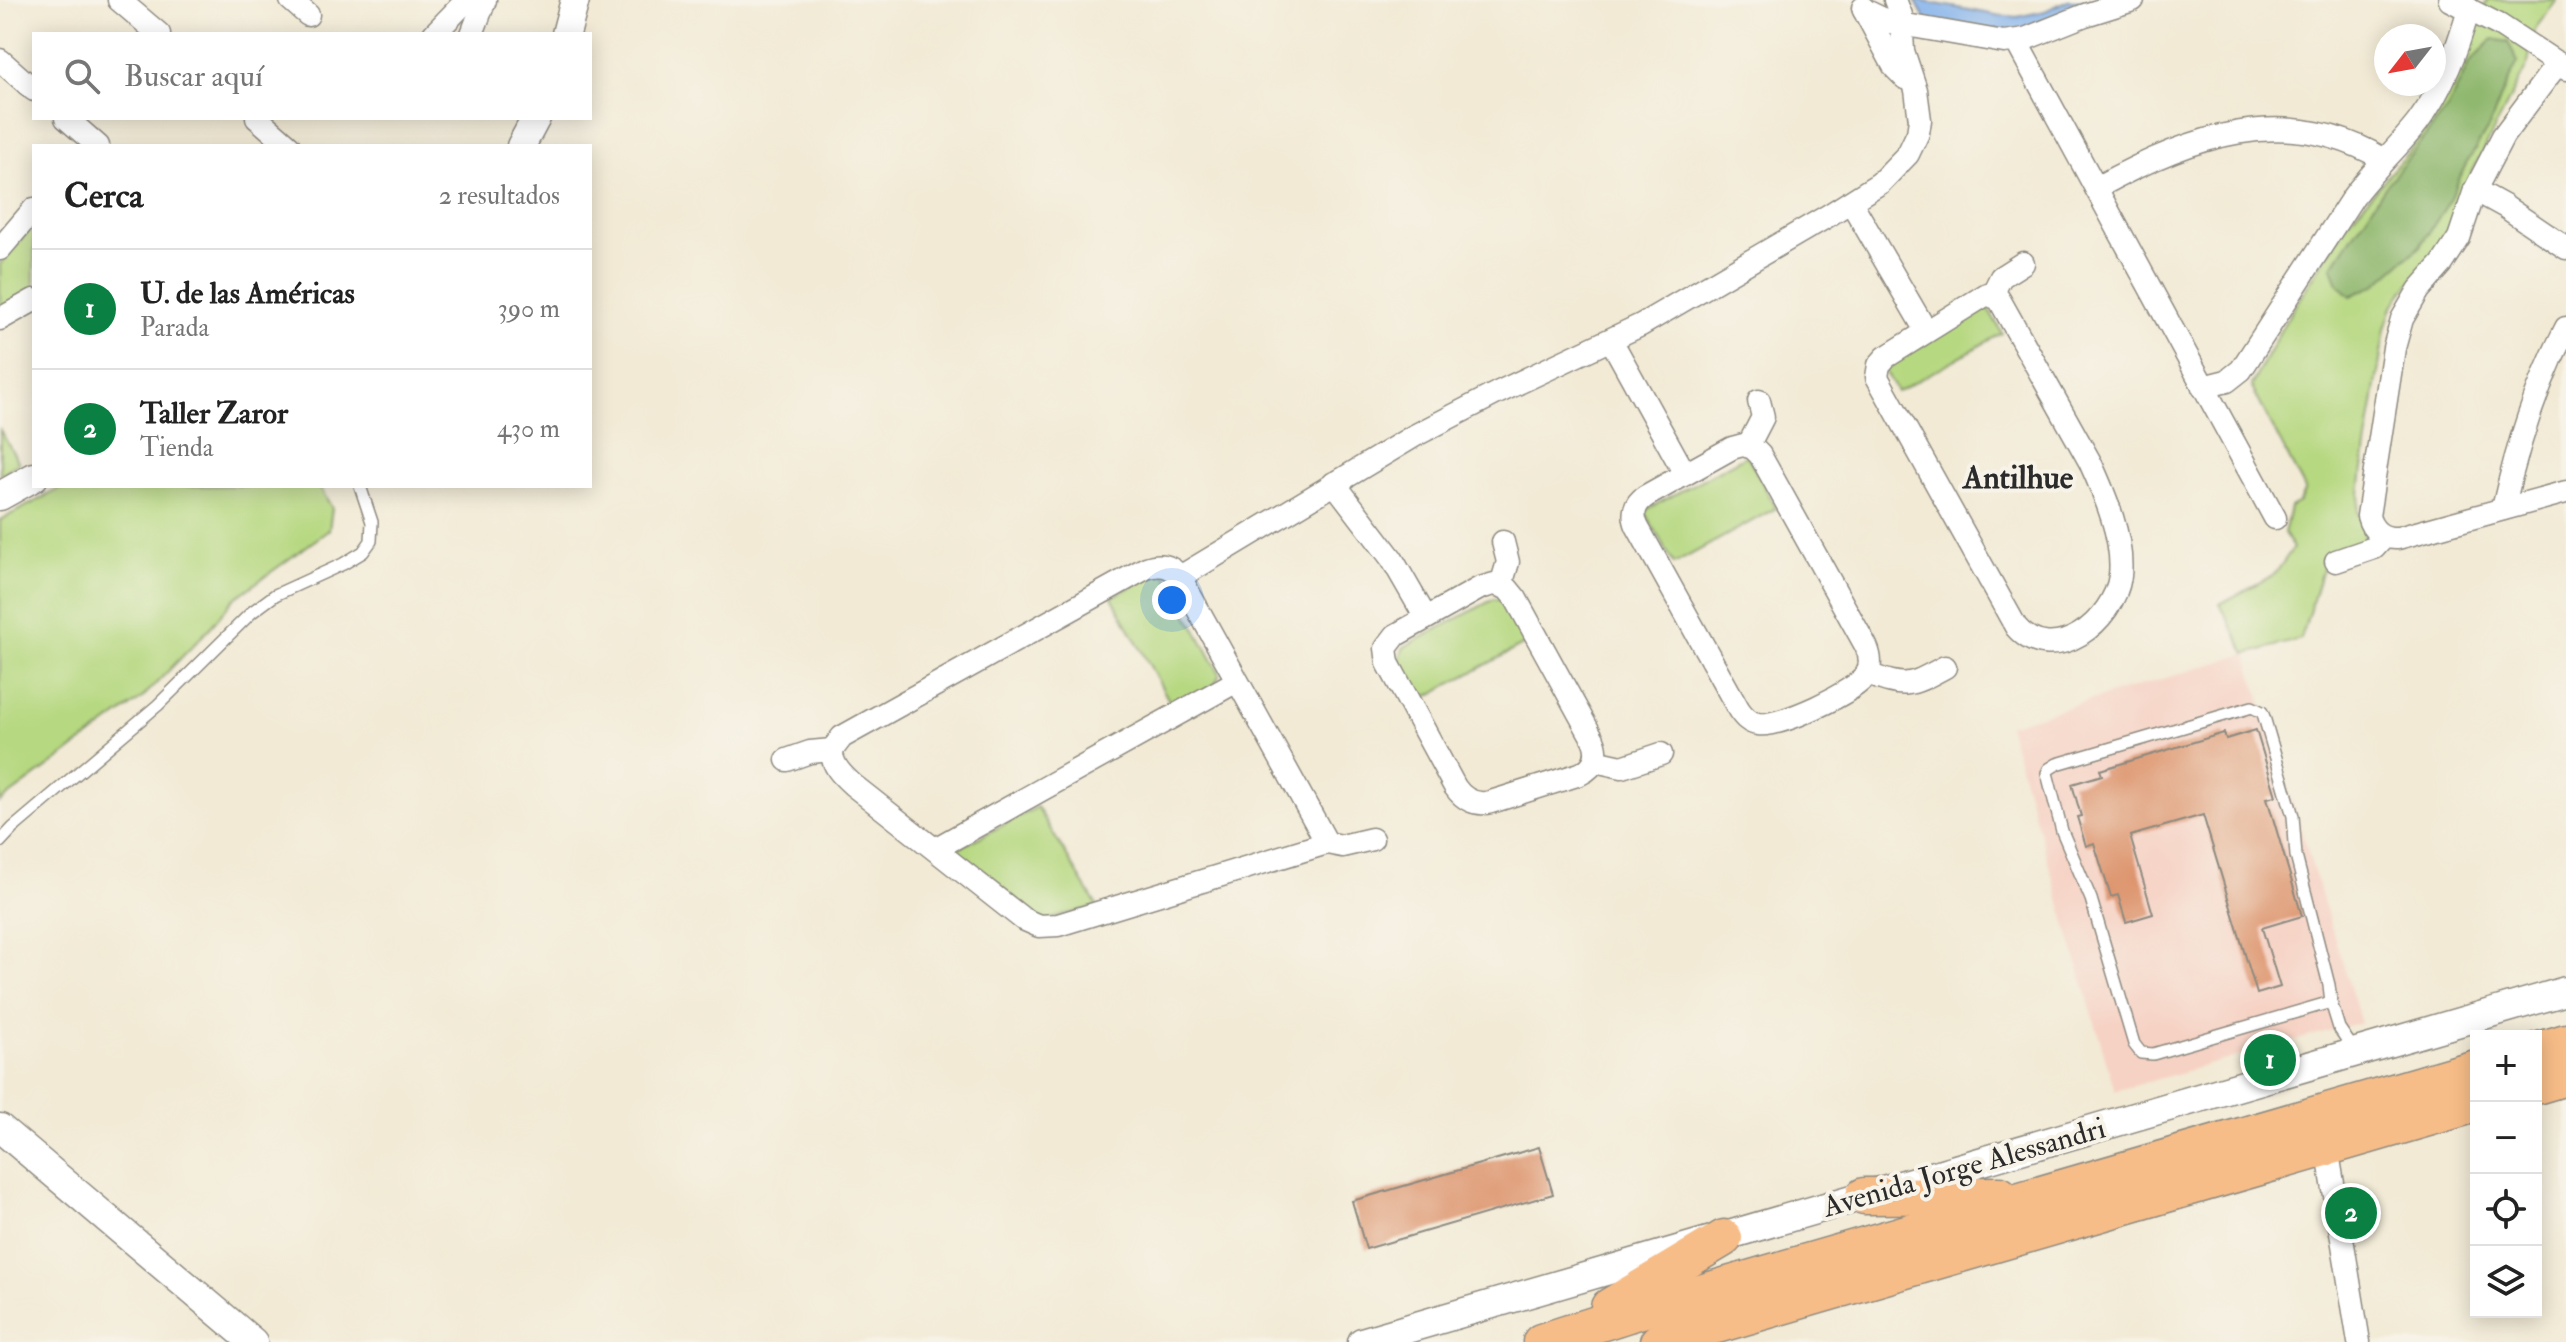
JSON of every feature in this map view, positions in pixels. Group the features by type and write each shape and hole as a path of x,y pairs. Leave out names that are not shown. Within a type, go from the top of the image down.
{"highway":[{"path":"2542,1049 2566,1042"},
{"name":"Avenida Jorge Alessandri","path":"1552,1338 2470,1070"},
{"path":"2542,1084 2566,1077"},
{"path":"1658,1342 2470,1106"},
{"path":"1864,1196 2041,1195"},
{"path":"1552,1338 1724,1238"}],"street":[{"path":"119,0 157,32"},
{"path":"436,32 467,0"},
{"path":"473,32 485,0"},
{"path":"1895,0 1903,24 1902,64"},
{"path":"1861,5 1889,22 1992,41 2016,41 2133,0"},
{"path":"2203,387 2227,381 2241,370 2353,197 2417,122 2442,83 2454,56 2460,4 2562,66 2503,136 2475,190 2459,238 2408,306 2397,334 2368,516 2374,529 2384,537 2398,538 2566,492"},
{"path":"1180,577 1454,414 1681,304 1880,183 1908,154 1918,133 1920,120 1916,90 1861,5"},
{"path":"1879,37 1892,38 1903,24"},
{"path":"2016,41 2275,518"},
{"path":"0,60 32,88"},
{"path":"68,120 92,144"},
{"path":"259,120 287,144"},
{"path":"522,144 535,120"},
{"path":"2096,188 2142,163 2183,146 2259,130 2325,133 2363,147 2383,159"},
{"path":"2475,190 2566,248"},
{"path":"1851,202 1926,331"},
{"path":"0,249 32,211"},
{"path":"1992,295 2001,277 2023,263"},
{"path":"1983,295 1999,299 2100,484 2117,540 2120,575 2113,599 2091,626 2066,641 2042,644 2032,641 2016,627 1880,383 1878,370 1882,361 1926,331 1983,295"},
{"path":"0,319 32,301"},
{"path":"2503,509 2523,431 2566,328"},
{"path":"1611,340 1685,474"},
{"path":"1748,446 1761,422 1763,411 1759,401"},
{"path":"1748,446 1760,455 1866,646 1870,659 1867,674 1862,680 1826,702 1786,720 1758,724 1744,717 1635,521 1634,510 1640,500 1685,474 1732,448 1748,446"},
{"path":"0,496 32,478"},
{"path":"1334,483 1392,559 1426,618"},
{"path":"2336,561 2374,548 2384,537"},
{"path":"1501,585 1508,562 1503,542"},
{"path":"1327,843 1180,577 1167,566 1146,568 842,737 832,750 833,761 843,776 1023,919 1030,924 1048,927 1327,843 1342,846 1372,839"},
{"path":"1494,584 1507,588 1593,739 1595,761 1587,771 1491,802 1477,804 1464,798 1455,787 1386,656 1391,638 1426,618 1480,588 1494,584"},
{"path":"1867,674 1906,685 1945,667"},
{"path":"935,849 1237,681"},
{"path":"787,760 810,752 832,750"},
{"path":"1595,761 1622,767 1661,754"},
{"name":"Avenida Jorge Alessandri","path":"1362,1342 2566,991"},
{"path":"0,1128 253,1342"},
{"path":"2327,1147 2359,1342"}],"lane":[{"path":"0,842 158,705 252,612 275,595 363,552 371,541 372,522 361,488"},
{"path":"2331,1002 2153,1054 2141,1053 2134,1044 2091,899 2062,831 2047,778 2049,769 2057,764 2246,708 2257,708 2267,724 2293,816 2296,856 2331,1002 2339,1028 2356,1053"}],"shaded area":[{"path":"2246,654 2361,1022 2115,1091 2008,725"}],"green space":[{"path":"2488,0 2557,0 2535,29 2528,64 2462,192 2448,229 2392,307 2385,329 2358,511 2367,542 2325,560 2301,639 2246,654 2220,604 2275,574 2293,548 2284,534 2290,507 2299,502 2305,489 2251,386 2286,320 2347,223 2435,116 2443,96 2446,96 2446,87 2465,38"},
{"path":"2493,39 2508,42 2518,62 2490,125 2465,166 2450,200 2420,246 2377,284 2351,296 2338,284 2332,267 2386,186 2448,108 2469,63"},
{"path":"32,226 32,293 0,310 0,264"},
{"path":"1988,308 2002,333 1897,392 1883,367"},
{"path":"0,430 19,463 0,474"},
{"path":"1747,455 1776,508 1674,564 1644,511"},
{"path":"61,488 320,488 332,508 329,530 234,599 141,699 0,802 0,520"},
{"path":"1163,569 1220,674 1214,685 1173,708 1112,597"},
{"path":"1494,599 1506,602 1528,642 1419,701 1398,662 1404,647"},
{"path":"1037,807 1097,906 1043,921 955,850"}],"water":[{"path":"1915,0 2017,17 2045,11 2068,0 2110,0 2051,24 1998,35 1927,22"}],"building":[{"path":"2256,730 2276,796 2267,798 2302,916 2262,928 2280,987 2257,994 2203,815 2130,836 2153,914 2126,922 2118,895 2111,897 2094,843 2086,846 2072,784 2102,775 2100,770 2224,733 2226,739"},
{"path":"1539,1147 1553,1194 1366,1249 1352,1201"}],"place":[{"name":"U. de las Américas","path":"2270,1060"},
{"name":"Taller Zaror","path":"2351,1213"}],"district":[{"name":"Antilhue","path":"2018,477"}]}
